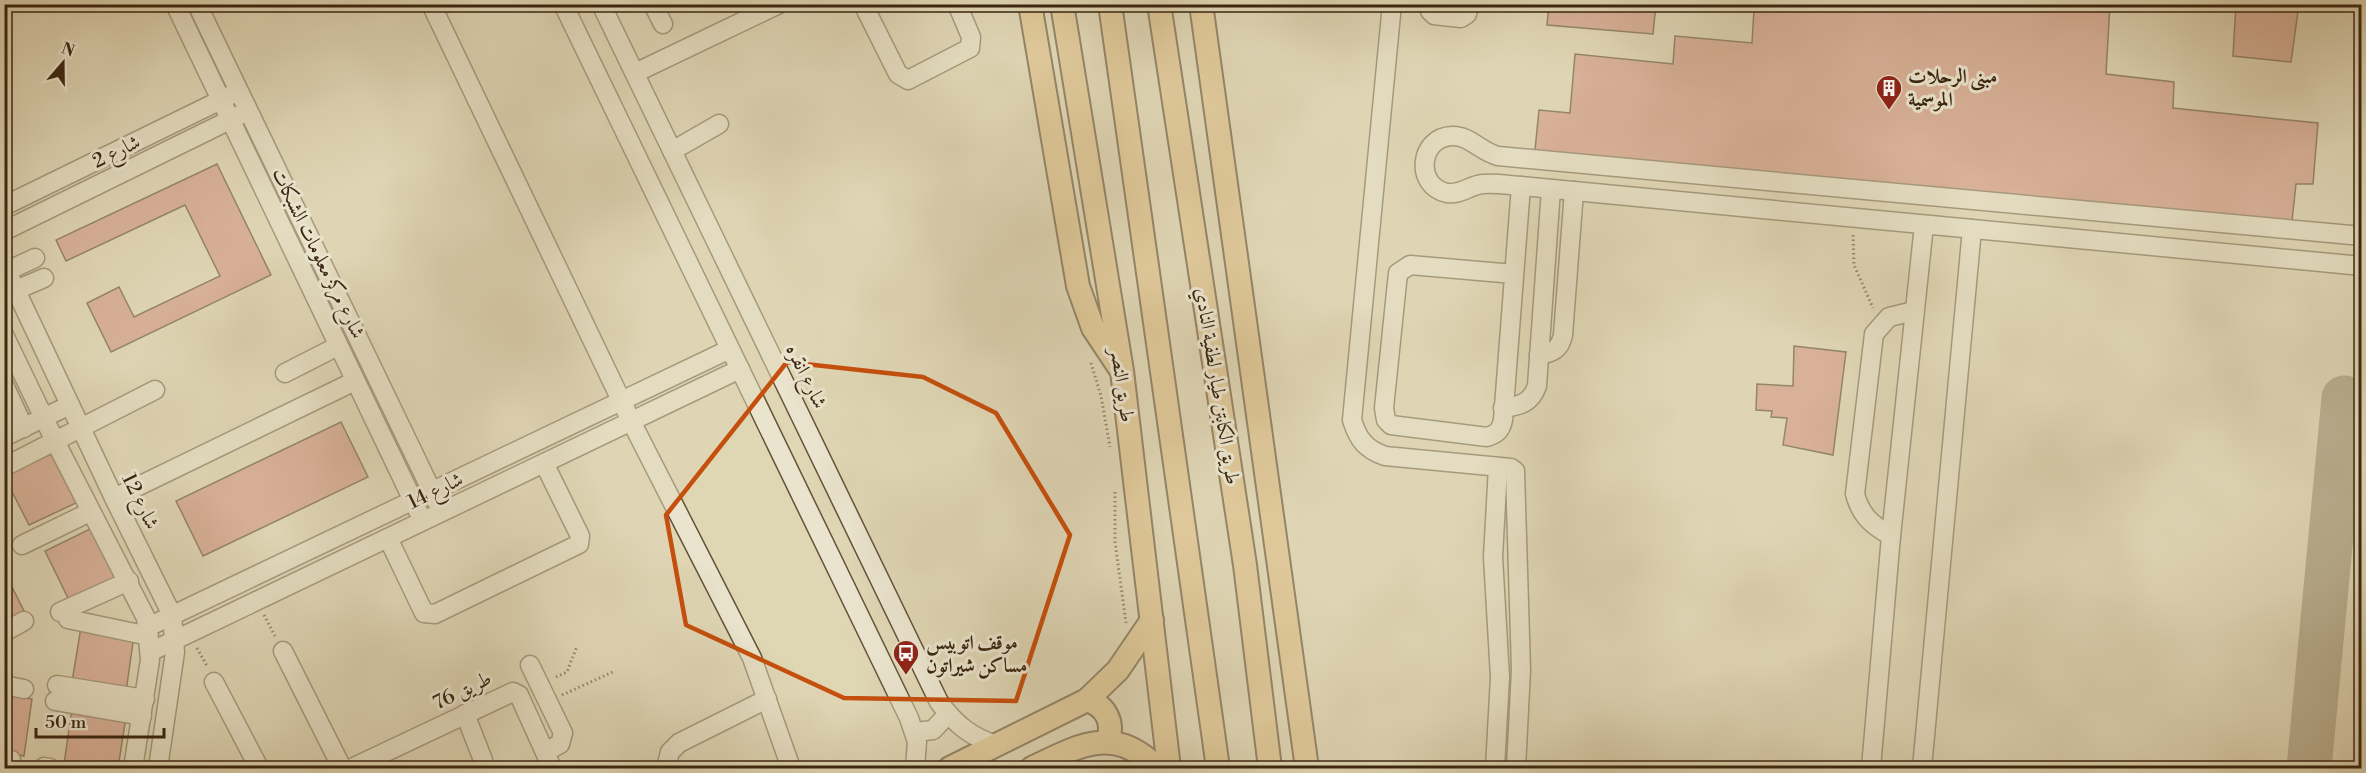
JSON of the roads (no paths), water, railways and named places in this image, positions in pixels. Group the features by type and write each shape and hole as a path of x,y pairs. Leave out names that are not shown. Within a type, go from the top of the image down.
{"main road":[{"path":"1030,4 1078,286 1093,328 1122,371"},
{"name":"طريق النصر","path":"1062,4 1122,371 1169,768"},
{"name":"طريق النصر","path":"1110,4 1218,768"},
{"name":"طريق الكابتن طيار لطفية النادي","path":"1159,4 1245,565 1270,768"},
{"path":"1171,75 1178,42 1176,4"},
{"name":"طريق الكابتن طيار لطفية النادي","path":"1202,4 1307,768"},
{"path":"950,768 1087,700 1118,670 1152,620"},
{"path":"1087,700 1105,712 1110,726 1107,741"},
{"path":"1032,768 1078,746 1107,741 1139,754 1157,768"}],"street":[{"name":"شارع مركز معلومات الشبكات","path":"174,4 422,521"},
{"name":"شارع مركز معلومات الشبكات","path":"197,4 442,512"},
{"path":"430,4 631,421 752,658 780,744 791,768"},
{"path":"563,4 915,732 917,753 915,768"},
{"name":"شارع انقره","path":"601,4 939,702 948,714 970,734 996,745"},
{"path":"653,4 663,24"},
{"path":"635,73 779,4"},
{"path":"863,4 898,74 908,80 970,48 971,37 957,4"},
{"path":"1392,4 1352,420 1360,441 1374,452 1385,456 1513,469 1516,477 1521,670 1516,768"},
{"path":"1430,4 1430,11 1434,15 1461,18 1467,14 1468,4"},
{"name":"شارع 2","path":"4,206 220,101 238,90"},
{"name":"شارع 2","path":"4,231 248,111"},
{"path":"672,150 720,124"},
{"path":"2361,236 1498,156 1480,150 1459,136 1442,137 1429,148 1425,155 1425,172 1434,186 1441,191 1457,193 1483,184 1521,186 2361,266"},
{"path":"1514,274 1410,265 1403,267 1395,279 1384,415 1391,425 1399,428 1487,437 1494,435 1502,427 1521,186"},
{"path":"1503,408 1518,406 1530,399 1537,386 1551,189"},
{"path":"1539,355 1551,353 1562,342 1574,191"},
{"path":"1871,768 1891,536 1924,225"},
{"path":"1922,768 1972,229"},
{"path":"1546,248 1569,250"},
{"path":"6,268 35,258"},
{"name":"شارع 12","path":"6,268 114,498 172,615 176,640 158,768"},
{"path":"16,290 44,278"},
{"path":"1891,536 1868,521 1860,511 1855,494 1872,345 1881,324 1889,317 1914,311"},
{"path":"4,335 90,512 142,606 149,638 143,707 133,768"},
{"path":"285,373 338,346"},
{"name":"شارع 14","path":"149,638 172,615 730,349"},
{"name":"شارع 14","path":"149,638 176,640 740,369"},
{"path":"114,498 354,381"},
{"path":"4,385 24,428"},
{"path":"4,467 155,390"},
{"path":"4,437 70,405"},
{"path":"388,538 424,613 433,615 579,544 580,536 544,463"},
{"path":"1495,768 1500,677 1493,556 1498,467"},
{"path":"22,545 90,512"},
{"path":"129,580 64,615 149,638"},
{"path":"4,632 24,621"},
{"path":"279,645 342,768"},
{"path":"530,665 563,737 548,760"},
{"path":"212,676 258,768"},
{"path":"4,685 24,689"},
{"name":"طريق 76","path":"352,768 515,692 548,760"},
{"path":"56,693 143,707"},
{"path":"666,768 670,752 679,743 767,699"},
{"path":"465,714 483,760 483,768"},
{"path":"915,732 933,729 948,714"}],"place":[{"name":"مبنى الرحلات الموسمية","path":"1889,111"},
{"name":"موقف اتوبيس مساكن شيراتون","path":"906,676"}]}
